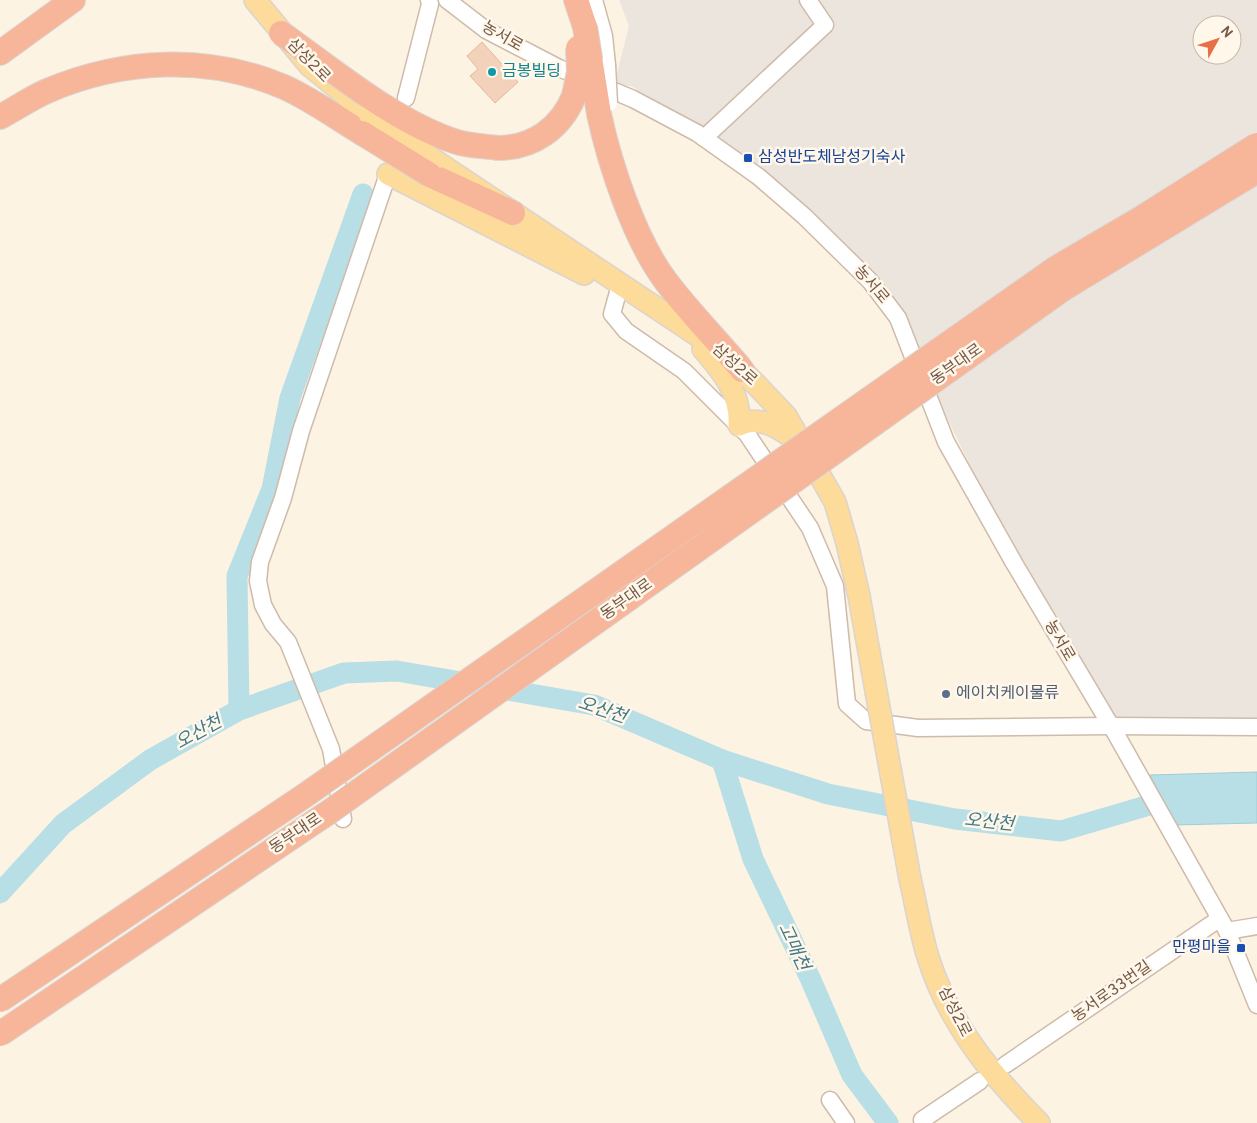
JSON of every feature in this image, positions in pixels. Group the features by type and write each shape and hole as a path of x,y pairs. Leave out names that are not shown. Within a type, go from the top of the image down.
{"highway":[{"path":"0,39 57,0"},
{"path":"0,53 73,0"},
{"path":"281,33 375,100 416,124 457,142 498,148 515,148 543,135 565,116 574,96 579,58 580,27 565,0"},
{"path":"576,0 580,27 604,109 605,140 627,204 664,279 742,370"},
{"path":"0,117 46,91 120,67 180,63 234,70 284,87 365,124 432,167 513,213"},
{"name":"동부대로","path":"0,1000 307,794 1056,268 1257,145"},
{"name":"동부대로","path":"0,1034 332,810 1063,289 1257,171"}],"main road":[{"name":"삼성2로","path":"255,0 310,66 365,124"},
{"path":"388,174 677,321 719,368 732,387 738,400 738,426 757,421 770,424 788,434 806,450"},
{"name":"삼성2로","path":"513,213 712,345 742,370 786,416 806,450 835,502 847,543 910,878 928,957 946,999 968,1040 1010,1094 1039,1123"},
{"path":"1010,1094 1035,1123"},
{"path":"1010,1094 1047,1123"}],"street":[{"path":"594,0 604,36 607,65 604,109"},
{"path":"704,138 825,25 808,0"},
{"path":"406,98 429,2 451,3"},
{"name":"농서로","path":"451,3 486,30 559,68 633,99 704,138 759,177 810,222 870,281 898,318 946,442 1223,925"},
{"path":"343,819 331,749 288,642 273,624 263,605 258,582 260,562 283,498 301,431 388,174"},
{"path":"618,292 612,314 626,331 684,371 747,434 810,528 835,586 847,704 866,721 918,728 1113,731 1257,727"},
{"path":"1257,926 1223,925 1257,1005"},
{"name":"농서로33번길","path":"1005,1065 1123,986 1184,941 1223,925"},
{"path":"922,1120 980,1081"},
{"path":"830,1100 846,1123"}],"shaded area":[{"path":"619,0 1257,0 1257,719 1248,725 1115,720 1016,560 902,325 846,261 632,86 614,85 629,26"}],"water":[{"path":"1257,772 1257,823 1174,825 1150,775"}],"building":[{"name":"금봉빌딩","path":"482,42 518,82 495,103 470,76 478,69 467,56"}],"waterway":[{"path":"239,710 237,576 272,489 290,398 363,194"},
{"name":"오산천","path":"0,893 63,824 150,760 239,710 344,673 397,671 594,705 722,760 828,794 955,819 1061,831 1163,801 1174,801"},
{"name":"고매천","path":"722,760 753,859 810,978 852,1075 888,1123"}],"place":[{"name":"금봉빌딩","path":"492,72"},
{"name":"삼성반도체남성기숙사","path":"748,158"},
{"name":"에이치케이물류","path":"946,694"},
{"name":"만평마을","path":"1241,948"}]}
